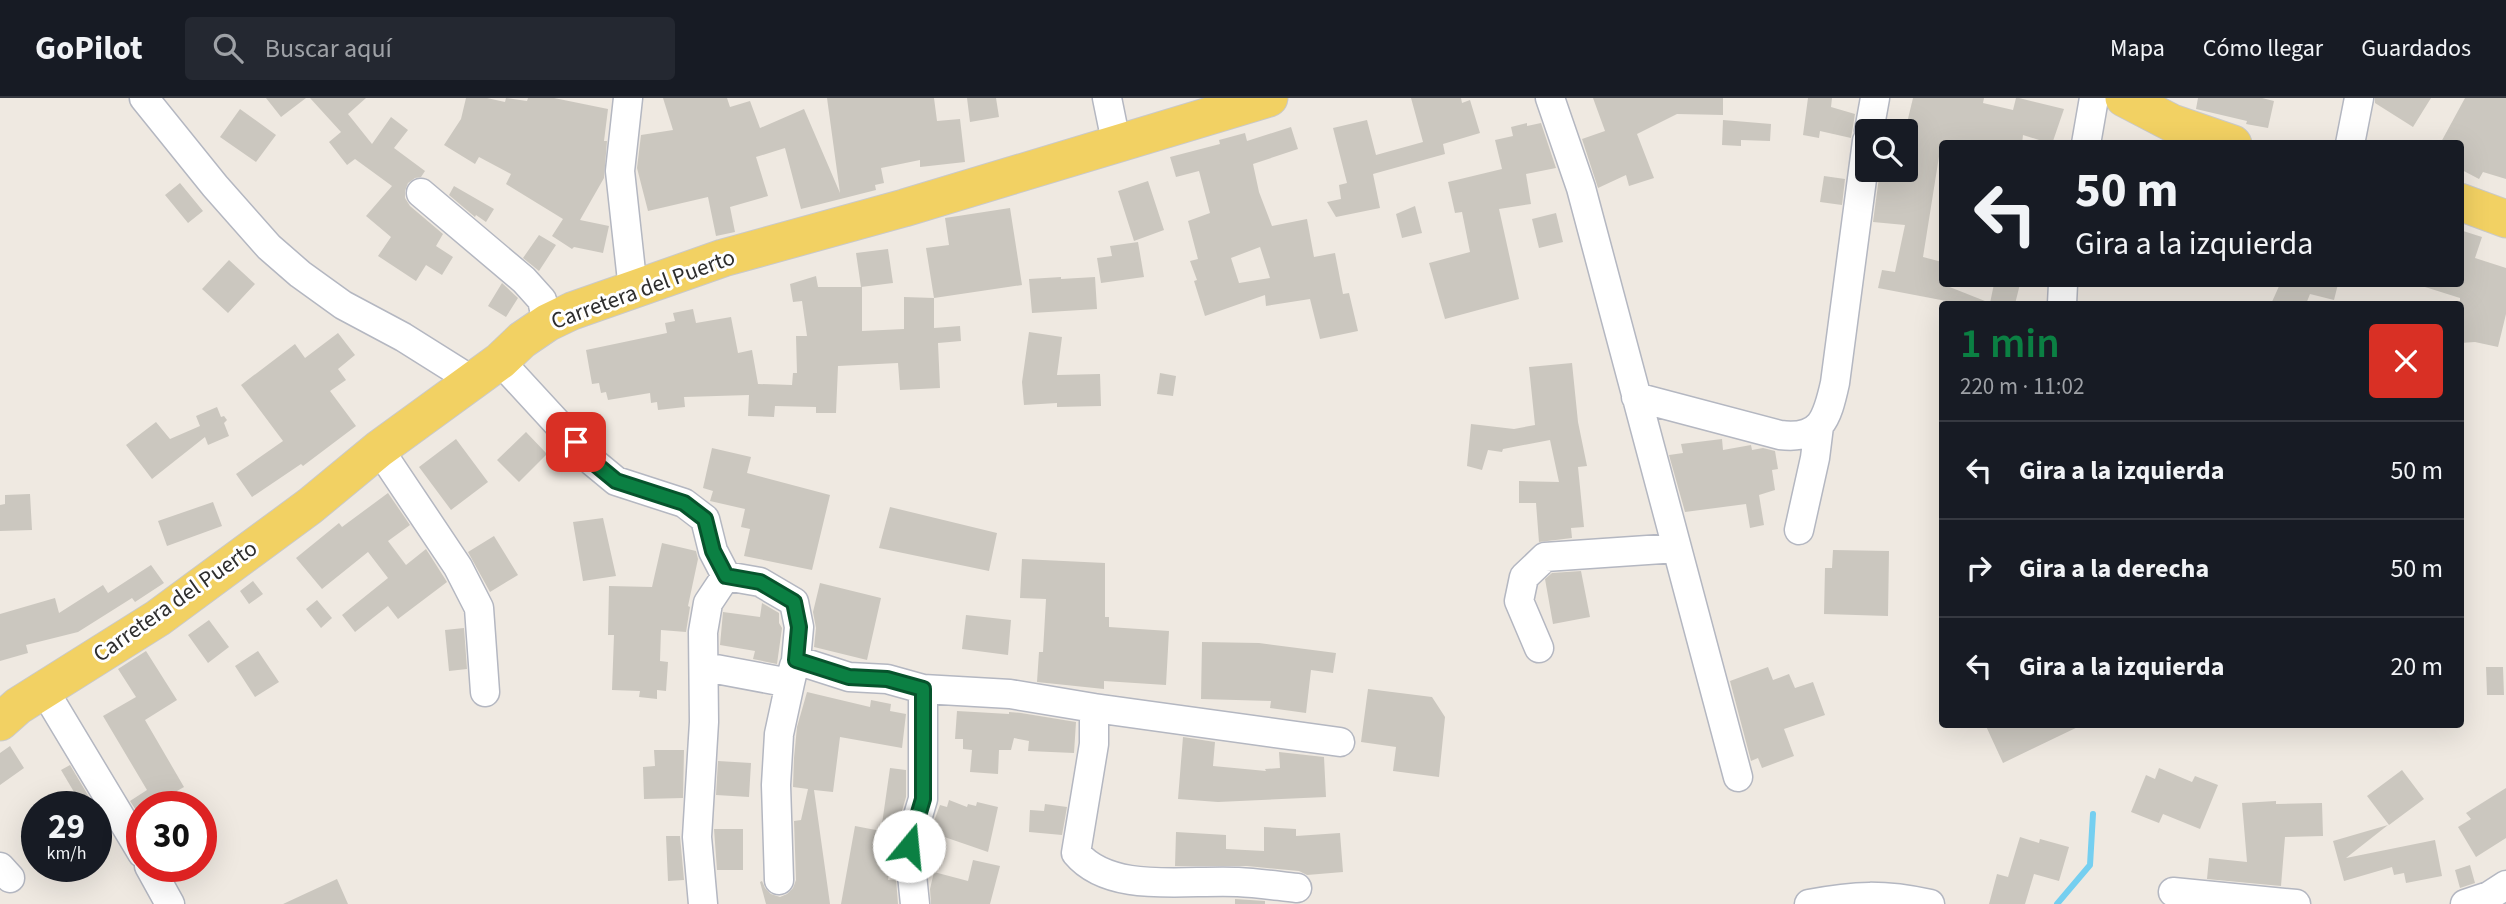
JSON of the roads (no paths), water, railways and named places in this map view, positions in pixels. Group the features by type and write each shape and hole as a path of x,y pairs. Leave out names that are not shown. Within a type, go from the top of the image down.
{"main road":[{"name":"Carretera del Puerto","path":"15,703 158,618 310,506 379,449 487,371 522,340 547,323 723,258 904,208 1269,98"},
{"path":"2124,98 2172,123 2221,140"},
{"path":"2464,203 2506,219"}],"street":[{"path":"144,98 215,186 269,247 300,274 343,305 403,337 487,371 616,481 684,503 705,519 713,551 726,576"},
{"path":"628,98 620,171 633,290"},
{"path":"1107,98 1116,142"},
{"path":"1550,98 1581,188 1738,777"},
{"path":"1871,119 1875,98"},
{"path":"2087,140 2094,98"},
{"path":"2351,140 2359,98"},
{"path":"1636,397 1780,435 1801,437 1819,425 1829,411 1835,383 1862,182"},
{"path":"421,193 524,280 542,300 547,323"},
{"path":"1799,530 1815,458 1819,425"},
{"path":"379,449 458,567 478,607 485,692"},
{"path":"1539,648 1518,601 1524,577 1545,557 1677,548"},
{"path":"703,904 697,837 705,667 703,632 708,603 726,576"},
{"path":"726,576 760,582 794,602 799,627 778,747 776,785 779,880"},
{"path":"705,667 887,679 923,689 1010,694 1340,741"},
{"path":"915,904 909,846 923,799 923,689"},
{"path":"15,703 126,834"},
{"path":"1094,708 1094,744 1076,853 1086,864 1102,874 1145,882 1237,882 1297,888"},
{"path":"158,882 170,904"},
{"path":"2465,904 2489,896 2506,885"},
{"path":"2173,892 2296,904"},
{"path":"1809,904 1846,897 1895,896 1930,904"}],"waterway":[{"path":"2057,904 2090,865 2093,814"}]}
